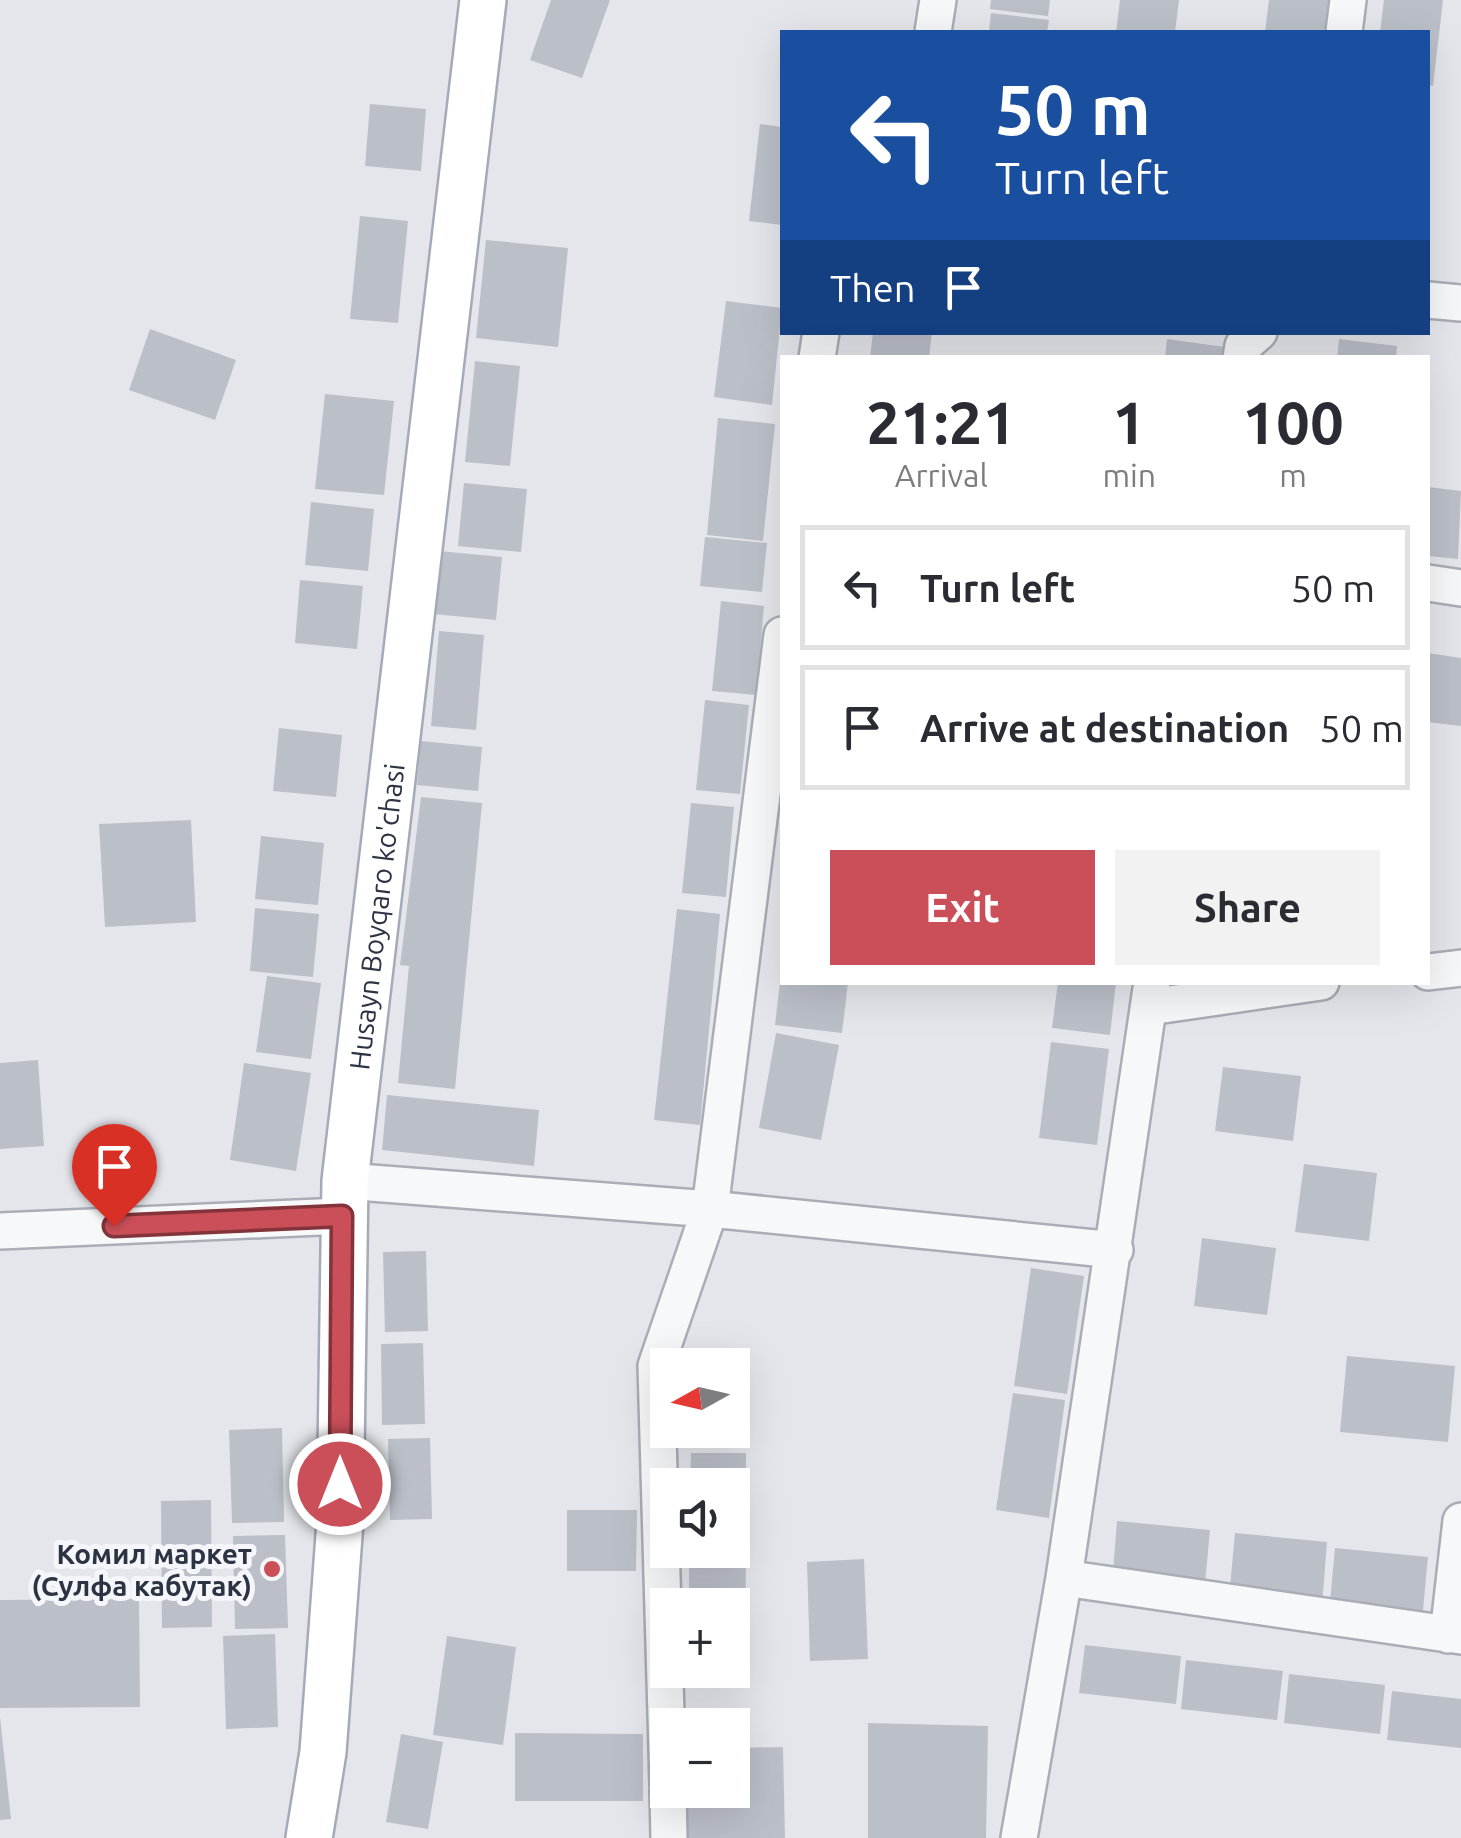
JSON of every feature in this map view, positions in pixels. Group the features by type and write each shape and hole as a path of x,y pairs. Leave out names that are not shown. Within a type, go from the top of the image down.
{"main road":[{"name":"Husayn Boyqaro ko'chasi","path":"309,1838 322,1752 340,1522 344,1199 483,0"}],"street":[{"path":"934,30 938,0"},
{"path":"1344,30 1348,0"},
{"path":"1430,300 1461,303"},
{"path":"1242,355 1243,346 1256,335"},
{"path":"1430,584 1461,588"},
{"path":"666,1708 656,1366 710,1209 780,651"},
{"path":"1430,972 1461,968"},
{"path":"1020,1838 1115,1250 1151,995 1282,985"},
{"path":"0,1231 344,1199 710,1209 1115,1250"},
{"path":"1064,1578 1454,1636 1461,1521"},
{"path":"668,1808 669,1838"}],"building":[{"path":"551,0 610,0 582,78 530,60"},
{"path":"991,0 1050,0 1048,16 990,9"},
{"path":"1120,0 1179,0 1175,30 1116,30"},
{"path":"1269,0 1328,0 1324,30 1265,30"},
{"path":"1384,0 1443,0 1433,86 1430,30 1380,30"},
{"path":"991,13 1049,20 1047,30 989,30"},
{"path":"370,104 426,109 421,171 365,166"},
{"path":"760,124 780,127 780,225 749,221"},
{"path":"360,216 408,221 398,323 350,319"},
{"path":"486,240 568,248 558,347 476,338"},
{"path":"726,301 780,308 772,405 714,397"},
{"path":"150,329 236,360 215,420 129,390"},
{"path":"873,335 932,335 929,355 870,355"},
{"path":"1167,339 1225,347 1224,355 1165,355"},
{"path":"1339,339 1397,346 1396,355 1337,355"},
{"path":"475,361 520,366 510,466 465,462"},
{"path":"325,394 394,401 384,495 315,489"},
{"path":"718,418 775,424 763,541 707,535"},
{"path":"464,483 527,489 521,552 458,546"},
{"path":"1430,487 1461,491 1458,559 1430,556"},
{"path":"311,502 374,509 368,571 305,565"},
{"path":"705,537 767,543 762,592 700,586"},
{"path":"439,551 502,557 496,620 433,614"},
{"path":"300,580 363,586 357,649 295,643"},
{"path":"721,601 764,606 756,695 712,691"},
{"path":"439,631 484,635 476,730 431,726"},
{"path":"1430,653 1461,658 1461,726 1430,722"},
{"path":"705,700 749,705 740,794 696,790"},
{"path":"279,728 342,735 336,797 273,791"},
{"path":"421,741 482,747 478,791 417,785"},
{"path":"421,797 482,803 455,1089 398,1083 409,966 400,965"},
{"path":"691,803 734,807 726,897 682,893"},
{"path":"191,820 196,922 105,927 99,824"},
{"path":"261,836 324,843 318,905 255,899"},
{"path":"255,908 319,914 313,977 250,971"},
{"path":"677,909 720,914 700,1125 654,1120"},
{"path":"267,976 321,983 311,1059 256,1052"},
{"path":"780,982 848,985 842,1033 775,1025"},
{"path":"1058,985 1116,985 1110,1035 1052,1028"},
{"path":"776,1033 839,1045 821,1140 759,1128"},
{"path":"1051,1042 1109,1049 1097,1145 1039,1138"},
{"path":"38,1060 44,1146 0,1149 0,1063"},
{"path":"244,1063 311,1073 296,1171 230,1160"},
{"path":"1223,1067 1301,1076 1293,1141 1215,1131"},
{"path":"387,1095 539,1110 534,1166 382,1150"},
{"path":"1304,1164 1377,1173 1369,1241 1295,1232"},
{"path":"1202,1238 1276,1248 1267,1315 1194,1306"},
{"path":"426,1251 428,1331 385,1332 383,1252"},
{"path":"1031,1268 1084,1276 1067,1394 1014,1386"},
{"path":"423,1343 425,1424 382,1425 381,1344"},
{"path":"1347,1356 1455,1366 1448,1442 1340,1432"},
{"path":"1013,1393 1065,1400 1049,1518 996,1510"},
{"path":"282,1428 284,1522 232,1523 229,1430"},
{"path":"430,1438 432,1519 390,1520 388,1439"},
{"path":"691,1453 746,1453 746,1468 691,1468"},
{"path":"211,1500 212,1627 162,1628 161,1501"},
{"path":"567,1510 637,1510 636,1571 567,1571"},
{"path":"1117,1521 1210,1530 1204,1594 1112,1585"},
{"path":"1235,1533 1327,1542 1322,1606 1229,1598"},
{"path":"285,1535 288,1628 235,1629 233,1536"},
{"path":"1335,1548 1428,1557 1422,1621 1329,1613"},
{"path":"864,1559 868,1659 810,1661 807,1562"},
{"path":"689,1568 746,1568 746,1588 689,1588"},
{"path":"139,1599 140,1707 0,1708 0,1600"},
{"path":"275,1634 278,1727 226,1729 223,1636"},
{"path":"447,1636 516,1647 503,1745 433,1735"},
{"path":"1085,1645 1181,1656 1176,1704 1079,1693"},
{"path":"1186,1660 1283,1671 1277,1720 1181,1709"},
{"path":"1289,1674 1385,1685 1380,1734 1284,1723"},
{"path":"1392,1691 1461,1699 1461,1748 1387,1740"},
{"path":"0,1717 11,1819 0,1820"},
{"path":"868,1723 988,1726 986,1838 868,1838"},
{"path":"515,1733 643,1734 643,1801 515,1801"},
{"path":"401,1734 443,1742 428,1829 386,1822"},
{"path":"783,1747 785,1838 687,1838 686,1808 750,1808 750,1748"}],"place":[{"name":"Комил маркет (Сулфа кабутак)","path":"272,1569"}],"route":[{"path":"114,1226 342,1216 340,1484"}]}
